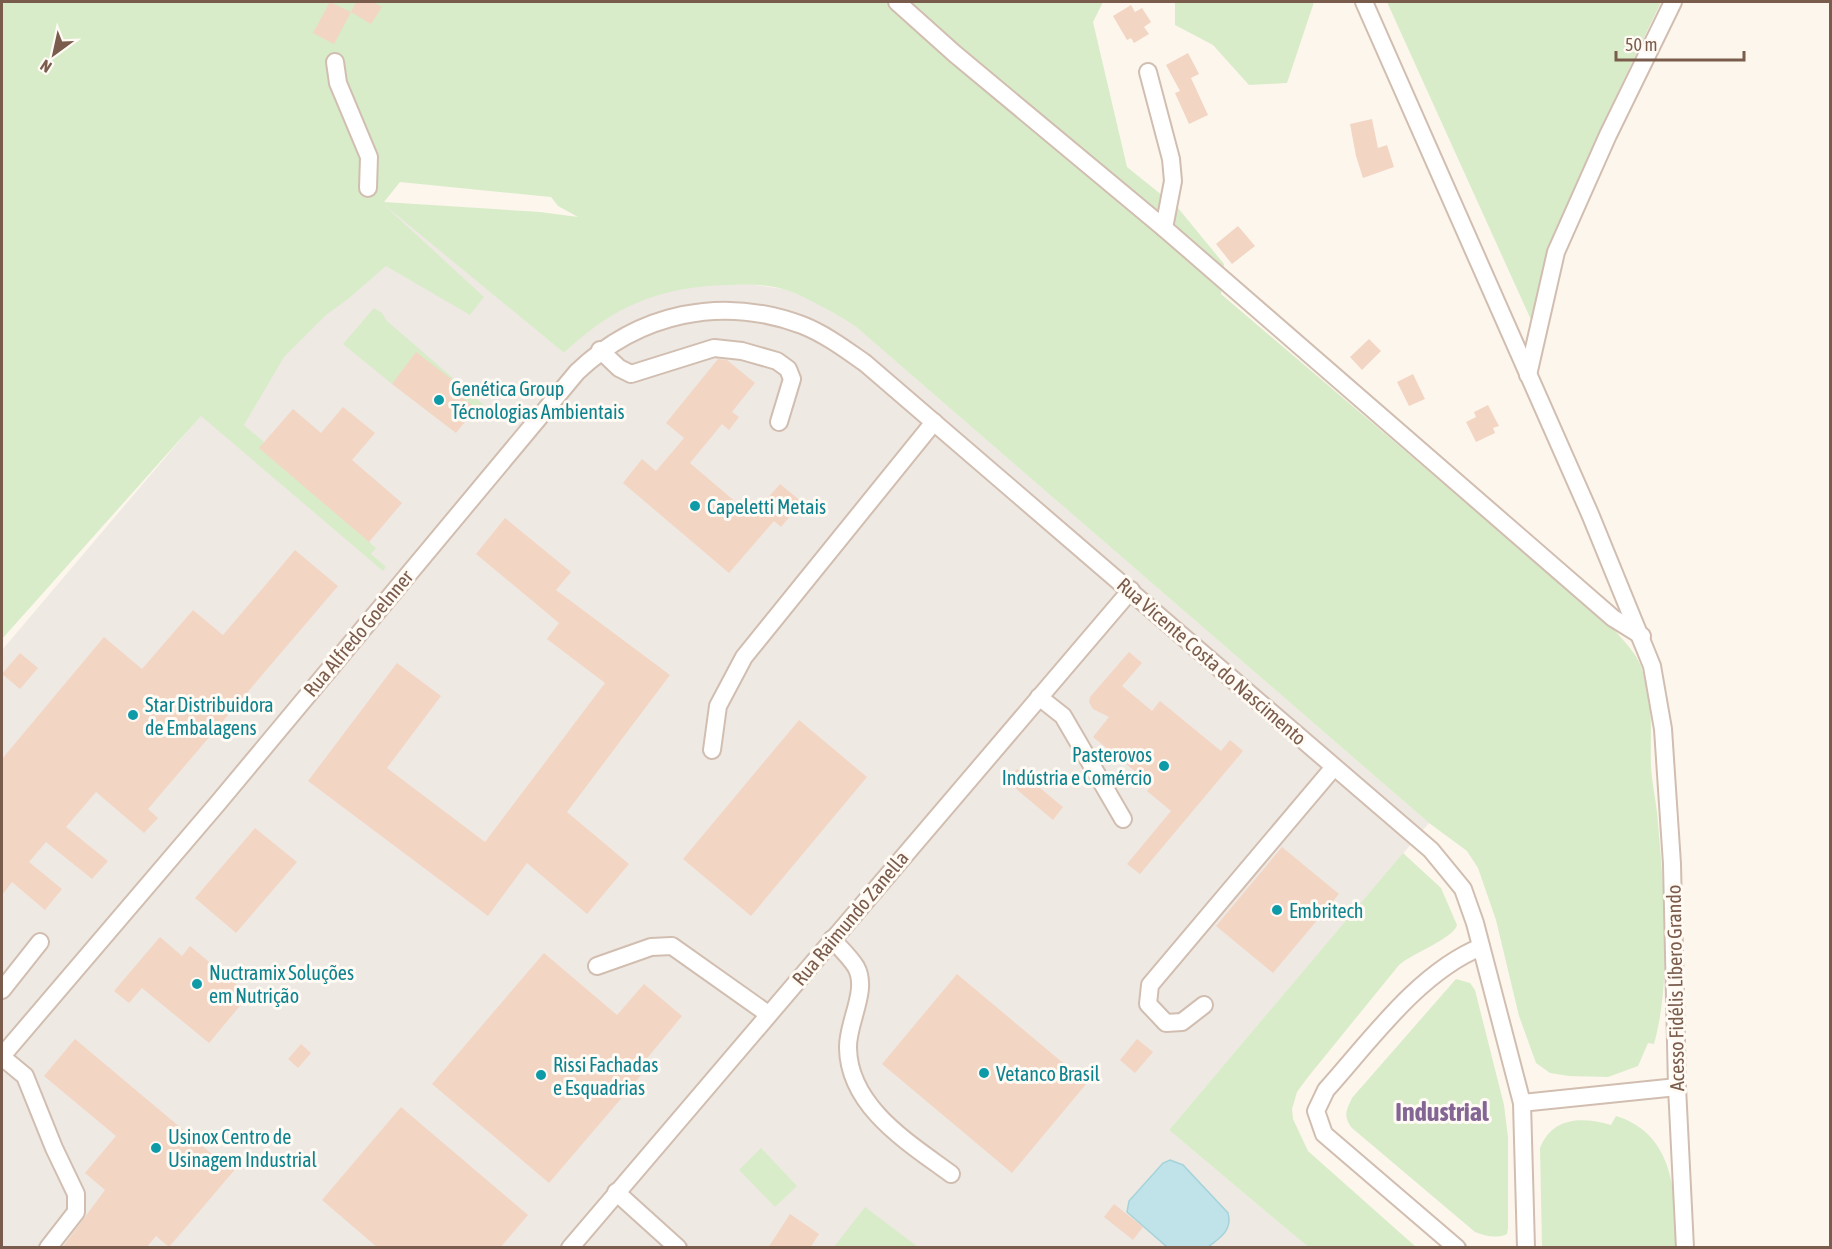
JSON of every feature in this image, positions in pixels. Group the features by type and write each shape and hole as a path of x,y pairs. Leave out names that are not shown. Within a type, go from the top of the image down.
{"street":[{"path":"897,2 955,54 1164,228 1613,618 1642,636"},
{"name":"Acesso Fidélis Líbero Grando","path":"1364,2 1642,636 1652,666 1663,729 1672,864 1677,1087 1685,1248"},
{"path":"1528,375 1556,252 1608,135 1673,2"},
{"path":"335,62 338,83 369,157 368,188"},
{"path":"1148,72 1172,159 1173,181 1164,228"},
{"name":"Rua Alfredo Goelnner","path":"2,1057 218,803 577,372 600,350 644,326 689,313 736,311 772,316"},
{"name":"Rua Vicente Costa do Nascimento","path":"772,316 803,326 832,341 864,363 1131,590 1431,850 1451,871 1463,889 1481,947 1522,1103 1526,1248"},
{"path":"600,350 619,368 631,374 714,348 742,351 777,361 788,369 792,379 778,422"},
{"path":"712,750 718,706 744,657 934,422"},
{"name":"Rua Raimundo Zanella","path":"570,1248 1131,590"},
{"path":"1039,697 1063,716 1123,819"},
{"path":"1204,1005 1182,1022 1166,1023 1148,1004 1150,985 1334,767"},
{"path":"832,939 856,967 861,980 848,1047 855,1083 890,1129 951,1174"},
{"path":"2,990 40,942"},
{"path":"597,966 651,947 672,946 768,1014"},
{"path":"1457,1248 1324,1134 1316,1112 1326,1090 1429,976 1464,953 1481,947"},
{"path":"2,1057 25,1076 54,1148 76,1194 76,1212 48,1248"},
{"path":"1522,1103 1677,1087"},
{"path":"616,1192 678,1248"}],"shaded area":[{"path":"382,202 564,353 588,329 614,312 655,294 703,285 747,284 784,289 815,302 855,326 1429,823 1169,1130 1308,1247 2,1248 2,650"}],"green space":[{"path":"2,2 1103,2 1093,22 1127,167 1178,208 1224,264 1221,294 1613,628 1638,660 1646,684 1650,708 1651,767 1664,899 1663,989 1654,1044 1648,1043 1638,1066 1608,1077 1550,1073 1536,1063 1519,1016 1496,920 1478,868 1467,851 1429,823 855,326 813,302 779,288 727,285 680,290 659,295 619,311 564,353 382,203 484,297 470,315 386,266 326,315 284,357 244,425 264,442 260,448 376,548 371,554 386,567 383,571 201,416 2,639","holes":["400,182 551,197 558,206 578,217 540,212 384,202"]},
{"path":"1175,2 1314,2 1287,83 1249,85 1213,45 1175,25"},
{"path":"1387,2 1661,2 1603,123 1541,275 1532,322"},
{"path":"374,308 484,405 479,411 454,391 416,352 392,384 343,344"},
{"path":"1403,853 1441,888 1457,925 1449,935 1399,965 1308,1077 1297,1092 1292,1109 1293,1119 1308,1151 1416,1247 1308,1247 1169,1130"},
{"path":"1456,979 1470,983 1475,990 1504,1105 1508,1137 1508,1228 1507,1234 1495,1237 1475,1232 1352,1128 1346,1117 1352,1098"},
{"path":"1616,1116 1636,1125 1650,1137 1661,1152 1673,1187 1676,1247 1542,1247 1540,1148 1546,1137 1561,1125 1570,1122 1580,1120 1611,1125"},
{"path":"761,1148 797,1186 775,1207 739,1170"},
{"path":"865,1207 918,1247 834,1247"}],"water":[{"path":"1170,1160 1183,1165 1228,1213 1227,1229 1208,1247 1167,1247 1127,1212 1129,1201 1163,1163"}],"building":[{"path":"330,2 351,12 334,44 313,33"},
{"path":"356,2 373,2 382,7 371,24 351,12"},
{"path":"1131,5 1135,12 1142,8 1151,22 1144,27 1149,34 1134,43 1131,38 1127,40 1113,16"},
{"path":"1188,53 1199,74 1191,78 1208,115 1189,124 1175,93 1180,91 1166,65"},
{"path":"1372,119 1378,148 1387,145 1394,167 1363,178 1350,124"},
{"path":"1238,226 1255,246 1232,264 1216,244"},
{"path":"1369,339 1381,351 1362,370 1350,357"},
{"name":"Genética Group Técnologias Ambientais","path":"416,352 459,385 454,391 476,408 456,433 392,384"},
{"path":"718,359 727,360 755,383 732,412 739,417 729,430 722,424 690,463 752,516 780,484 802,502 781,527 774,521 729,573 623,483 642,459 656,471 684,438 666,423"},
{"path":"1413,374 1425,399 1409,406 1397,382"},
{"path":"1488,405 1499,426 1493,428 1495,433 1476,442 1466,422 1476,417 1474,412"},
{"path":"343,407 375,433 352,460 402,503 369,542 259,448 293,409 321,433"},
{"path":"505,518 571,572 556,590 670,675 567,812 629,864 587,914 527,863 488,916 308,781 397,663 441,696 387,768 485,842 605,683 547,639 559,623 476,554"},
{"name":"Star Distribuidora de Embalagens","path":"295,550 338,586 148,809 158,818 144,833 96,792 66,827 108,861 92,879 46,842 29,862 62,889 45,910 12,882 2,895 2,759 104,637 142,669 193,610 223,635"},
{"path":"1129,652 1142,663 1122,686 1152,711 1160,701 1221,751 1230,740 1243,751 1140,874 1127,864 1171,811 1147,791 1152,785 1093,737 1109,717 1093,709 1089,702 1090,697"},
{"path":"20,653 38,668 20,689 2,674"},
{"path":"799,720 867,777 751,916 683,859"},
{"path":"1017,769 1063,807 1053,820 1007,781"},
{"path":"255,828 297,862 236,933 195,898"},
{"name":"Embritech","path":"1282,847 1339,894 1273,973 1216,926"},
{"name":"Nuctramix Soluções em Nutrição","path":"160,937 182,956 190,946 249,995 209,1043 142,988 129,1003 114,991"},
{"name":"Rissi Fachadas e Esquadrias","path":"544,953 617,1015 644,984 682,1016 644,1062 649,1066 549,1183 432,1084"},
{"name":"Vetanco Brasil","path":"957,974 1087,1083 1012,1173 882,1064"},
{"name":"Usinox Centro de Usinagem Industrial","path":"75,1039 219,1160 224,1156 237,1167 169,1247 156,1236 146,1248 62,1248 105,1190 85,1173 116,1136 44,1076"},
{"path":"1137,1039 1153,1052 1135,1073 1120,1060"},
{"path":"301,1044 311,1053 298,1068 288,1059"},
{"path":"401,1107 528,1215 500,1248 378,1248 322,1200"},
{"path":"1114,1204 1143,1227 1133,1240 1104,1217"},
{"path":"790,1214 819,1234 810,1248 768,1248"}],"place":[{"name":"Genética Group Técnologias Ambientais","path":"439,400"},
{"name":"Capeletti Metais","path":"695,506"},
{"name":"Star Distribuidora de Embalagens","path":"133,715"},
{"name":"Pasterovos Indústria e Comércio","path":"1164,766"},
{"name":"Embritech","path":"1277,910"},
{"name":"Nuctramix Soluções em Nutrição","path":"197,984"},
{"name":"Vetanco Brasil","path":"984,1073"},
{"name":"Rissi Fachadas e Esquadrias","path":"541,1075"},
{"name":"Usinox Centro de Usinagem Industrial","path":"156,1148"}],"district":[{"name":"Industrial","path":"1442,1112"}]}
